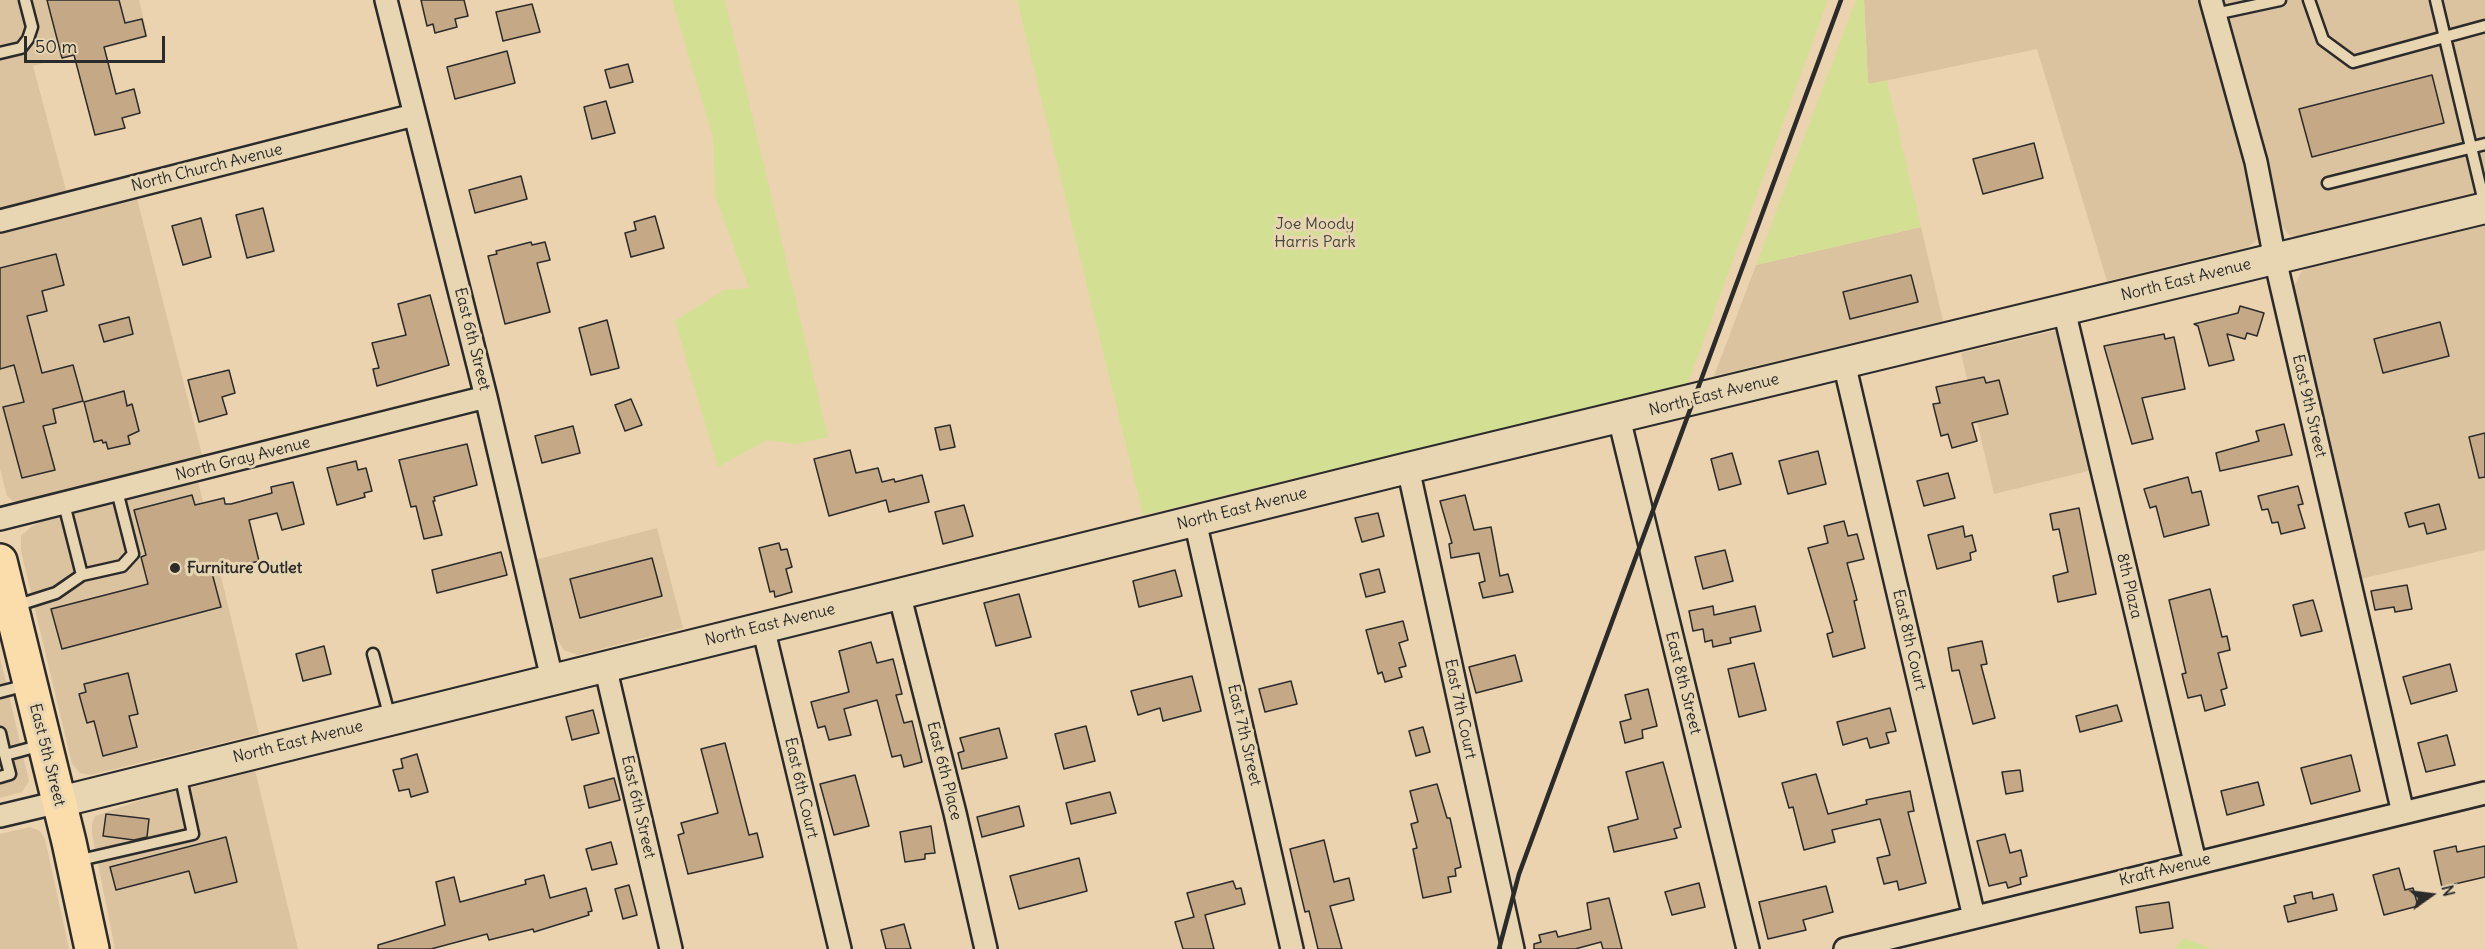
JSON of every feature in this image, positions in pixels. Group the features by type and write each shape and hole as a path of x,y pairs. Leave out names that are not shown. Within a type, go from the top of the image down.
{"main road":[{"name":"North East Avenue","path":"59,802 390,718 1408,468 2485,207"},
{"name":"East 5th Street","path":"5,587 15,688 45,744 92,949"}],"street":[{"name":"East 6th Street","path":"386,0 486,397 552,679"},
{"name":"East 9th Street","path":"2212,7 2256,162 2275,259 2403,813"},
{"name":"North Church Avenue","path":"0,222 414,115"},
{"name":"8th Plaza","path":"2064,310 2194,862"},
{"name":"East 8th Court","path":"1844,363 1974,917"},
{"name":"North Gray Avenue","path":"0,519 486,397"},
{"name":"East 8th Street","path":"1619,418 1748,949"},
{"name":"East 7th Court","path":"1408,468 1513,949"},
{"name":"East 7th Street","path":"1195,521 1292,949"},
{"name":"East 6th Place","path":"899,593 955,813 986,949"},
{"name":"East 6th Court","path":"763,627 840,949"},
{"name":"East 6th Street","path":"606,666 667,948"},
{"name":"Kraft Avenue","path":"1857,948 2194,862 2485,793"},
{"name":"North East Avenue","path":"0,816 59,802"}],"lane":[{"path":"0,53 21,48 28,39 32,27 25,0"},
{"path":"2212,7 2280,0"},
{"path":"2309,0 2323,39 2353,62 2485,26"},
{"path":"2436,0 2485,207"},
{"path":"2328,183 2485,144"},
{"path":"5,587 56,593 82,575 122,566 133,554 117,490"},
{"path":"64,504 82,575"},
{"path":"373,654 390,718"},
{"path":"0,777 10,774 1,738"},
{"path":"5,754 45,744"},
{"path":"73,862 193,834 179,771"}],"shaded area":[{"path":"0,0 139,0 148,37 33,66 67,194 0,212"},
{"path":"1864,0 2204,0 2262,228 2258,239 2248,247 2107,281 2037,49 1870,84 1868,82"},
{"path":"2221,0 2485,0 2485,193 2298,238 2289,235 2280,223"},
{"path":"136,195 203,459 26,502 13,501 7,496 0,469 0,230"},
{"path":"2485,223 2485,550 2356,580 2292,294 2293,288 2302,271 2313,264"},
{"path":"1921,227 1943,321 1714,376 1756,265"},
{"path":"2058,330 2092,470 1994,494 1961,353"},
{"path":"197,477 259,734 90,775 80,773 72,764 21,551 21,536 31,527 54,515"},
{"path":"657,528 683,628 578,655 564,650 555,636 535,560"},
{"path":"0,657 29,781 22,792 0,798"},
{"path":"255,770 298,949 115,949 92,834 95,816 153,796"},
{"path":"30,827 40,831 45,839 69,949 0,949 0,834"}],"green space":[{"path":"672,0 725,0 828,437 795,444 767,440 718,467 675,321 724,290 749,288 715,196 713,137"},
{"name":"Joe Moody Harris Park","path":"1017,0 1828,0 1688,383 1143,515"},
{"path":"1856,0 1864,0 1868,82 1870,84 1887,80 1921,227 1756,265"},
{"path":"2184,938 2213,949 2174,949"}],"building":[{"path":"47,0 119,0 125,23 142,19 146,36 104,47 116,94 134,89 140,113 122,118 125,128 95,135 74,55 62,58"},
{"path":"421,0 464,0 468,16 455,19 457,27 435,33 433,24 427,26"},
{"path":"532,4 540,32 503,41 496,12"},
{"path":"507,51 515,83 455,99 447,67"},
{"path":"628,64 633,82 610,88 605,70"},
{"path":"2432,75 2444,123 2312,157 2299,109"},
{"path":"606,101 615,133 592,139 584,107"},
{"path":"2034,143 2043,178 1983,194 1973,159"},
{"path":"521,176 527,199 475,213 469,190"},
{"path":"263,208 274,251 247,258 236,215"},
{"path":"655,216 664,248 631,257 625,233 636,230 634,222"},
{"path":"201,218 211,257 183,265 172,226"},
{"path":"531,242 532,245 545,242 550,260 537,263 550,312 505,324 488,256 497,254 496,251"},
{"path":"56,254 64,285 42,291 47,311 27,316 42,373 73,365 83,401 53,409 56,423 43,426 55,470 22,478 3,407 24,402 14,365 0,369 0,268"},
{"path":"1911,275 1918,302 1850,319 1843,292"},
{"path":"430,295 449,365 377,386 373,369 379,368 372,343 406,335 398,304"},
{"path":"2240,306 2264,313 2257,336 2247,333 2245,339 2227,334 2234,360 2209,366 2198,326 2194,324 2238,313"},
{"path":"129,317 133,334 104,342 99,325"},
{"path":"607,320 619,368 591,375 579,328"},
{"path":"2440,322 2449,356 2383,373 2374,339"},
{"path":"2164,334 2165,339 2174,337 2185,389 2142,398 2153,439 2132,444 2104,346"},
{"path":"229,370 235,393 222,397 227,414 199,422 188,380"},
{"path":"1984,377 1986,383 1999,380 2008,414 1972,423 1977,441 1952,448 1948,434 1941,436 1933,404 1940,403 1936,387"},
{"path":"124,391 127,406 132,404 139,431 128,436 130,444 108,449 106,442 103,443 102,440 94,442 84,402"},
{"path":"631,399 642,425 625,431 615,405"},
{"path":"2284,424 2292,455 2220,471 2216,453 2259,441 2256,431"},
{"path":"950,425 955,447 940,450 935,428"},
{"path":"573,426 580,453 542,463 535,436"},
{"path":"2485,433 2485,477 2479,478 2469,437"},
{"path":"467,444 477,485 434,497 435,501 433,501 442,535 424,539 416,506 411,507 399,460"},
{"path":"850,450 856,473 878,468 882,482 894,479 895,482 922,475 929,502 889,512 886,500 829,516 814,459"},
{"path":"1818,451 1826,484 1788,494 1779,461"},
{"path":"1732,453 1741,484 1719,490 1711,459"},
{"path":"356,461 358,470 366,468 372,491 364,493 365,497 337,505 327,468"},
{"path":"1948,473 1955,498 1924,506 1917,481"},
{"path":"2188,477 2192,493 2201,491 2209,525 2164,537 2156,506 2150,508 2144,489"},
{"path":"293,482 304,524 282,530 277,513 249,520 259,561 212,573 221,607 62,649 51,609 148,584 141,557 146,555 134,510 192,495 195,505 224,498 225,504 231,504 272,493 271,487"},
{"path":"2298,486 2303,504 2298,505 2305,528 2281,534 2278,522 2272,523 2268,509 2262,510 2258,496"},
{"path":"1465,495 1474,530 1491,527 1500,576 1508,574 1513,592 1483,598 1479,583 1485,581 1479,553 1451,558 1449,544 1452,543 1440,501"},
{"path":"2439,504 2446,529 2427,534 2424,523 2409,527 2405,513"},
{"path":"964,505 973,536 943,544 935,512"},
{"path":"2079,508 2096,594 2058,602 2053,576 2068,572 2059,529 2053,530 2050,514"},
{"path":"1378,513 1384,536 1362,542 1355,518"},
{"path":"1844,521 1848,536 1857,534 1864,559 1847,563 1857,600 1854,601 1865,648 1833,657 1827,634 1833,632 1808,548 1828,543 1824,526"},
{"path":"1963,526 1965,537 1972,535 1976,551 1970,553 1971,560 1937,569 1928,535"},
{"path":"779,543 781,550 787,549 792,567 786,569 792,592 775,597 774,591 770,592 759,548"},
{"path":"1725,550 1733,581 1703,589 1695,557"},
{"path":"501,552 507,575 437,593 432,570"},
{"path":"652,558 662,596 580,618 570,579"},
{"path":"1379,569 1385,592 1366,597 1360,574"},
{"path":"1175,570 1182,596 1139,607 1133,581"},
{"path":"2407,585 2412,609 2395,612 2394,607 2375,610 2371,591"},
{"path":"2210,589 2222,637 2227,636 2230,650 2218,653 2227,688 2221,690 2225,705 2205,711 2201,695 2188,698 2182,674 2186,673 2169,600"},
{"path":"1019,594 1031,637 996,646 984,603"},
{"path":"2313,600 2322,631 2301,636 2293,605"},
{"path":"1713,606 1714,615 1755,606 1761,631 1730,638 1731,643 1713,647 1712,640 1705,642 1703,629 1693,631 1689,611"},
{"path":"1403,621 1408,640 1399,643 1406,666 1399,668 1402,677 1385,682 1382,672 1378,674 1366,630"},
{"path":"1982,641 1987,664 1981,665 1995,718 1973,724 1959,670 1952,671 1948,648"},
{"path":"871,642 877,663 893,659 902,694 896,695 904,723 912,721 922,762 904,767 901,755 892,757 877,700 844,709 851,735 829,740 825,726 818,728 811,702 849,692 839,651"},
{"path":"324,646 331,674 303,681 296,654"},
{"path":"1515,655 1522,681 1476,693 1469,667"},
{"path":"1754,663 1766,710 1739,717 1728,669"},
{"path":"2450,664 2457,691 2411,704 2403,677"},
{"path":"128,673 138,714 129,716 137,747 103,756 94,721 87,723 79,694 86,692 84,684"},
{"path":"1192,676 1201,711 1163,721 1160,708 1138,715 1131,691"},
{"path":"1291,681 1297,704 1265,712 1259,689"},
{"path":"1648,689 1657,726 1642,730 1643,738 1625,743 1620,722 1631,719 1625,695"},
{"path":"2117,705 2122,721 2080,732 2076,716"},
{"path":"1890,708 1896,731 1886,733 1889,743 1870,748 1867,738 1843,745 1837,722"},
{"path":"593,710 599,733 572,740 566,717"},
{"path":"1086,726 1095,761 1064,769 1055,734"},
{"path":"1423,727 1430,752 1416,756 1409,731"},
{"path":"999,728 1007,758 962,769 958,753 964,751 960,738"},
{"path":"2447,735 2455,765 2426,772 2418,743"},
{"path":"725,743 749,835 757,833 763,857 688,874 678,835 684,833 681,823 718,813 701,749"},
{"path":"417,754 428,792 411,797 409,789 399,791 393,770 403,768 401,759"},
{"path":"2351,755 2360,791 2311,804 2301,768"},
{"path":"1663,762 1681,827 1674,829 1677,838 1614,852 1608,827 1638,819 1626,772"},
{"path":"2020,770 2023,791 2006,794 2002,772"},
{"path":"1816,774 1828,814 1867,804 1866,800 1910,791 1914,811 1908,812 1926,883 1899,890 1897,881 1884,884 1877,858 1890,855 1880,819 1832,830 1835,842 1804,850 1793,807 1789,808 1782,783"},
{"path":"855,775 869,826 834,835 820,784"},
{"path":"614,778 620,800 589,808 584,786"},
{"path":"2258,782 2264,805 2227,815 2221,791"},
{"path":"1437,784 1447,818 1450,818 1461,867 1455,869 1456,876 1448,877 1451,892 1423,898 1413,849 1417,848 1411,824 1418,822 1410,791"},
{"path":"1110,792 1116,813 1071,824 1066,803"},
{"path":"1019,806 1024,826 982,837 977,817"},
{"path":"106,814 149,819 147,837 134,840 103,836"},
{"path":"931,826 935,853 925,854 925,859 905,862 900,832"},
{"path":"2005,834 2010,853 2021,850 2027,876 2020,878 2021,884 2008,888 2006,882 1989,886 1977,841"},
{"path":"226,837 237,882 195,893 189,871 116,890 110,867"},
{"path":"1324,840 1334,882 1349,878 1354,900 1330,906 1342,949 1318,949 1309,911 1305,912 1290,849"},
{"path":"611,842 617,864 592,870 586,849"},
{"path":"2456,846 2457,852 2485,846 2485,877 2442,887 2434,851"},
{"path":"1079,858 1087,891 1019,909 1010,876"},
{"path":"2399,868 2405,890 2413,888 2418,906 2384,915 2373,875"},
{"path":"544,875 550,898 586,888 592,911 588,912 589,915 534,932 533,929 489,940 487,934 431,949 378,949 378,945 445,925 436,882 454,877 460,902 526,884 525,880"},
{"path":"1233,881 1236,889 1241,888 1245,904 1205,915 1214,949 1183,949 1175,922 1194,917 1187,893"},
{"path":"1699,883 1705,907 1672,915 1665,892"},
{"path":"629,885 637,915 623,919 615,889"},
{"path":"1826,886 1833,912 1803,920 1806,930 1768,939 1759,902"},
{"path":"2312,892 2313,899 2333,894 2337,910 2288,922 2284,906 2296,903 2294,896"},
{"path":"1609,898 1622,949 1603,949 1601,942 1575,949 1534,949 1534,944 1541,942 1539,935 1556,931 1558,937 1591,929 1587,903"},
{"path":"2169,902 2173,928 2140,933 2136,907"},
{"path":"904,924 911,949 886,949 881,930"}],"railway":[{"path":"1499,949 1519,874 1841,0"}],"place":[{"name":"Furniture Outlet","path":"175,568"}]}
